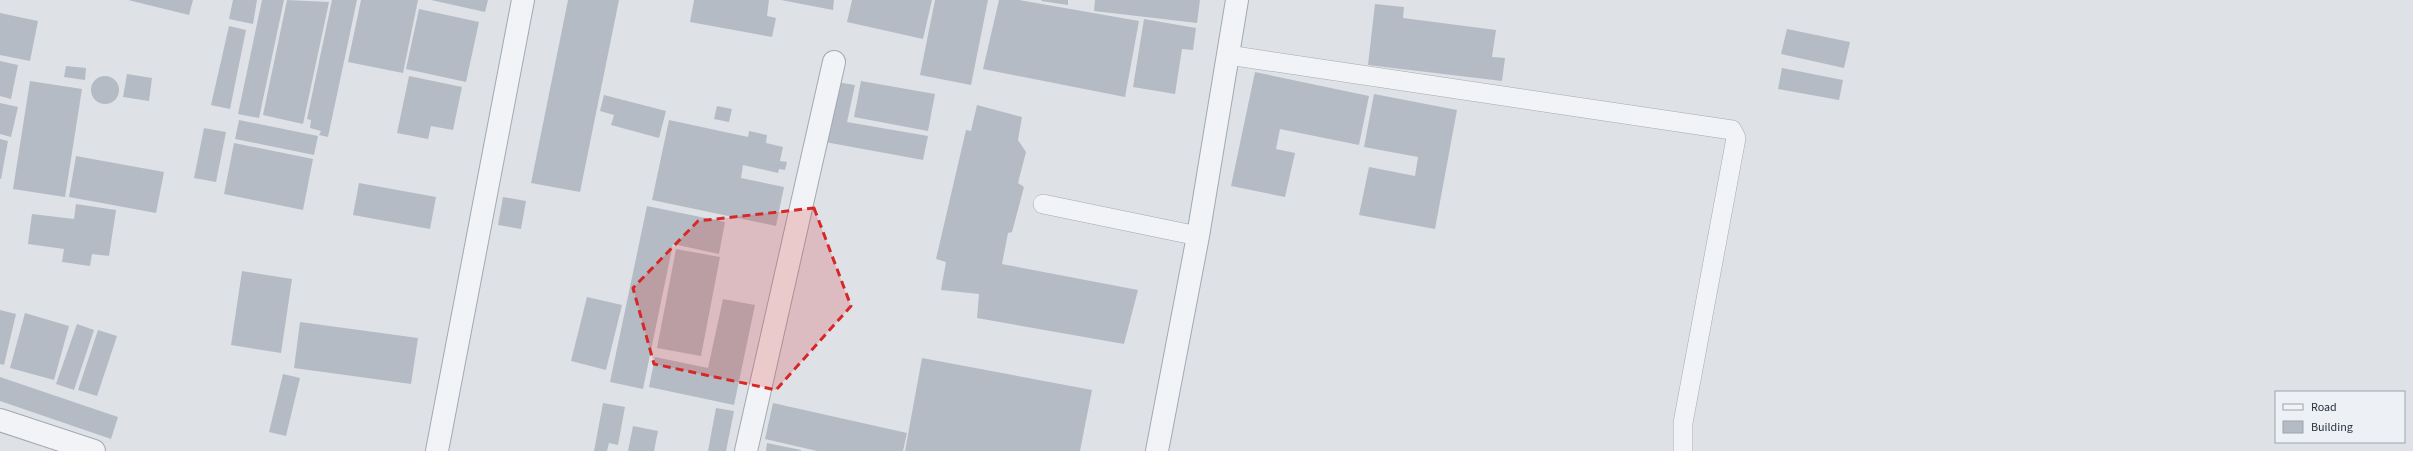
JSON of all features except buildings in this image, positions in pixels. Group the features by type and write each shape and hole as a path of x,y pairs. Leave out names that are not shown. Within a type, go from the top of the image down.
{"street":[{"path":"437,451 523,0"},
{"path":"1157,451 1198,236 1237,0"},
{"path":"746,451 834,62"},
{"path":"0,420 94,451"}],"lane":[{"path":"1228,55 1732,130 1736,138 1683,423 1683,451"},
{"path":"1043,204 1198,236"}],"highlighted area":[{"path":"814,208 851,306 776,390 654,364 633,288 698,221"}]}
